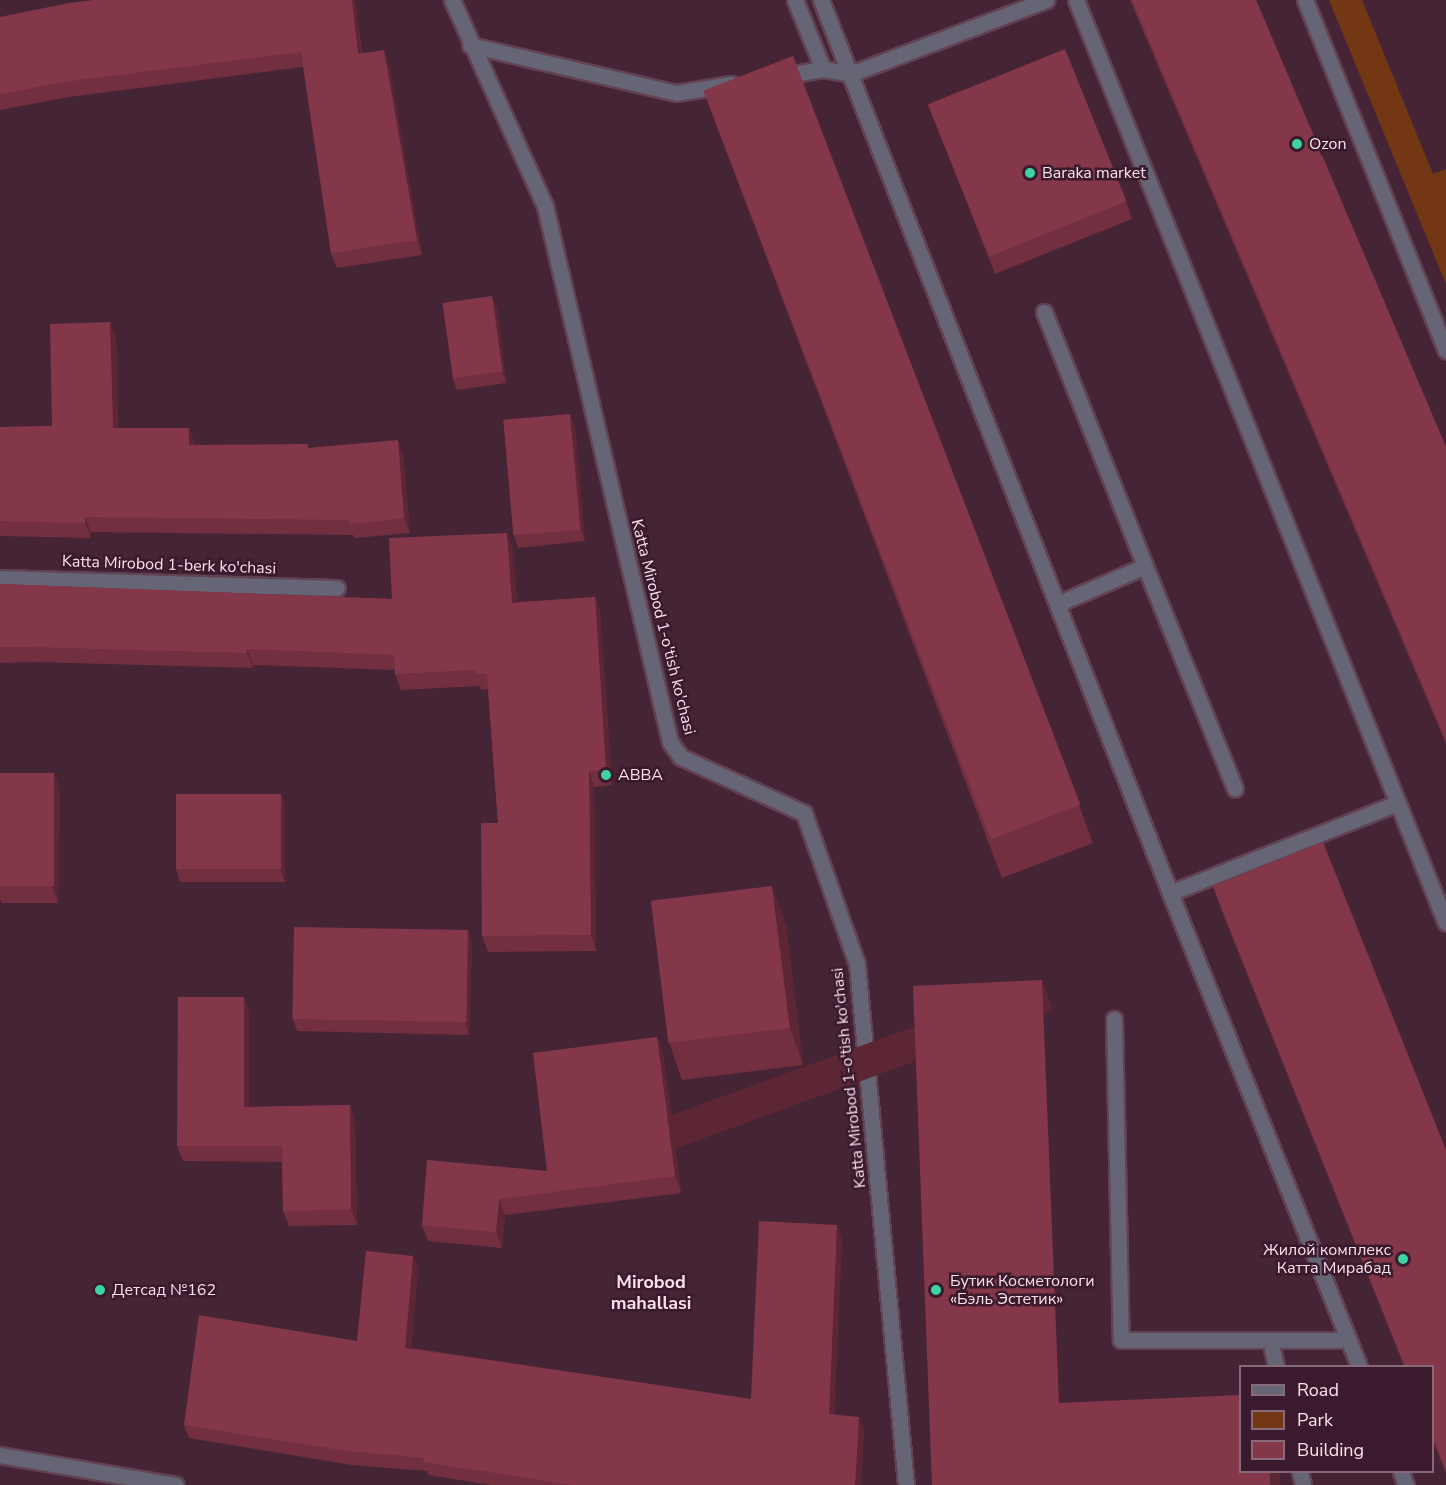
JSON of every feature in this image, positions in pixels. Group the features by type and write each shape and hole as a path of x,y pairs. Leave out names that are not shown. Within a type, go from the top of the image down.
{"street":[{"name":"Katta Mirobod 1-o'tish ko'chasi","path":"452,0 470,45 545,206 670,742 681,757 804,813 856,964 906,1485"},
{"path":"795,0 823,69"},
{"path":"821,0 1170,893 1359,1365"},
{"path":"767,78 823,69 850,74 1046,0"},
{"path":"1076,0 1395,804 1446,924"},
{"path":"1305,0 1446,351"},
{"path":"470,45 676,93 744,82"},
{"path":"1044,312 1235,789"},
{"path":"1057,604 1145,566"},
{"name":"Katta Mirobod 1-berk ko'chasi","path":"0,578 337,588"},
{"path":"1170,893 1395,804"},
{"path":"1114,1019 1121,1340 1348,1340"},
{"path":"1270,1340 1276,1365"},
{"path":"0,1455 175,1485"}],"green space":[{"path":"1329,0 1362,0 1433,174 1446,169 1446,284"}],"building":[{"path":"94,0 352,0 358,54 384,50 417,240 331,253 301,52 64,82 0,94 0,17"},
{"path":"1132,0 1256,0 1446,447 1446,740"},
{"path":"1065,49 1126,201 989,256 928,104"},
{"path":"793,56 1080,805 991,839 703,90"},
{"path":"492,296 503,371 453,378 442,303"},
{"path":"110,322 113,428 189,428 189,445 308,444 308,448 398,440 404,518 349,524 349,520 85,517 85,523 0,521 0,427 52,426 50,324"},
{"path":"570,414 580,530 513,535 503,420"},
{"path":"507,533 512,603 595,597 606,770 589,771 591,935 482,936 481,823 498,823 487,674 476,674 475,670 395,674 394,655 247,649 247,653 0,647 0,584 392,599 389,538"},
{"path":"0,773 54,773 54,886 0,886"},
{"path":"176,794 281,794 281,869 176,869"},
{"name":"Жилой комплекс Катта Мирабад","path":"1323,842 1446,1150 1446,1470 1434,1441 1434,1365 1405,1365 1213,886"},
{"path":"772,886 789,1028 668,1043 651,901"},
{"path":"294,927 468,930 466,1022 292,1019"},
{"path":"1042,980 1059,1403 1239,1395 1239,1473 1270,1473 1270,1485 932,1485 913,986"},
{"path":"178,997 244,997 244,1107 350,1105 351,1209 283,1211 282,1146 177,1146"},
{"path":"657,1037 675,1176 499,1199 496,1232 422,1225 427,1160 547,1171 533,1053"},
{"path":"759,1221 837,1225 829,1414 859,1417 855,1485 573,1485 423,1462 424,1458 347,1451 184,1425 199,1315 357,1341 366,1251 413,1256 405,1348 751,1399"}],"place":[{"name":"Ozon","path":"1297,144"},
{"name":"Baraka market","path":"1030,173"},
{"name":"ABBA","path":"606,775"},
{"name":"Жилой комплекс Катта Мирабад","path":"1403,1259"},
{"name":"Детсад №162","path":"100,1290"},
{"name":"Бутик Косметологи «Бэль Эстетик»","path":"936,1290"}],"district":[{"name":"Mirobod mahallasi","path":"651,1293"}]}
